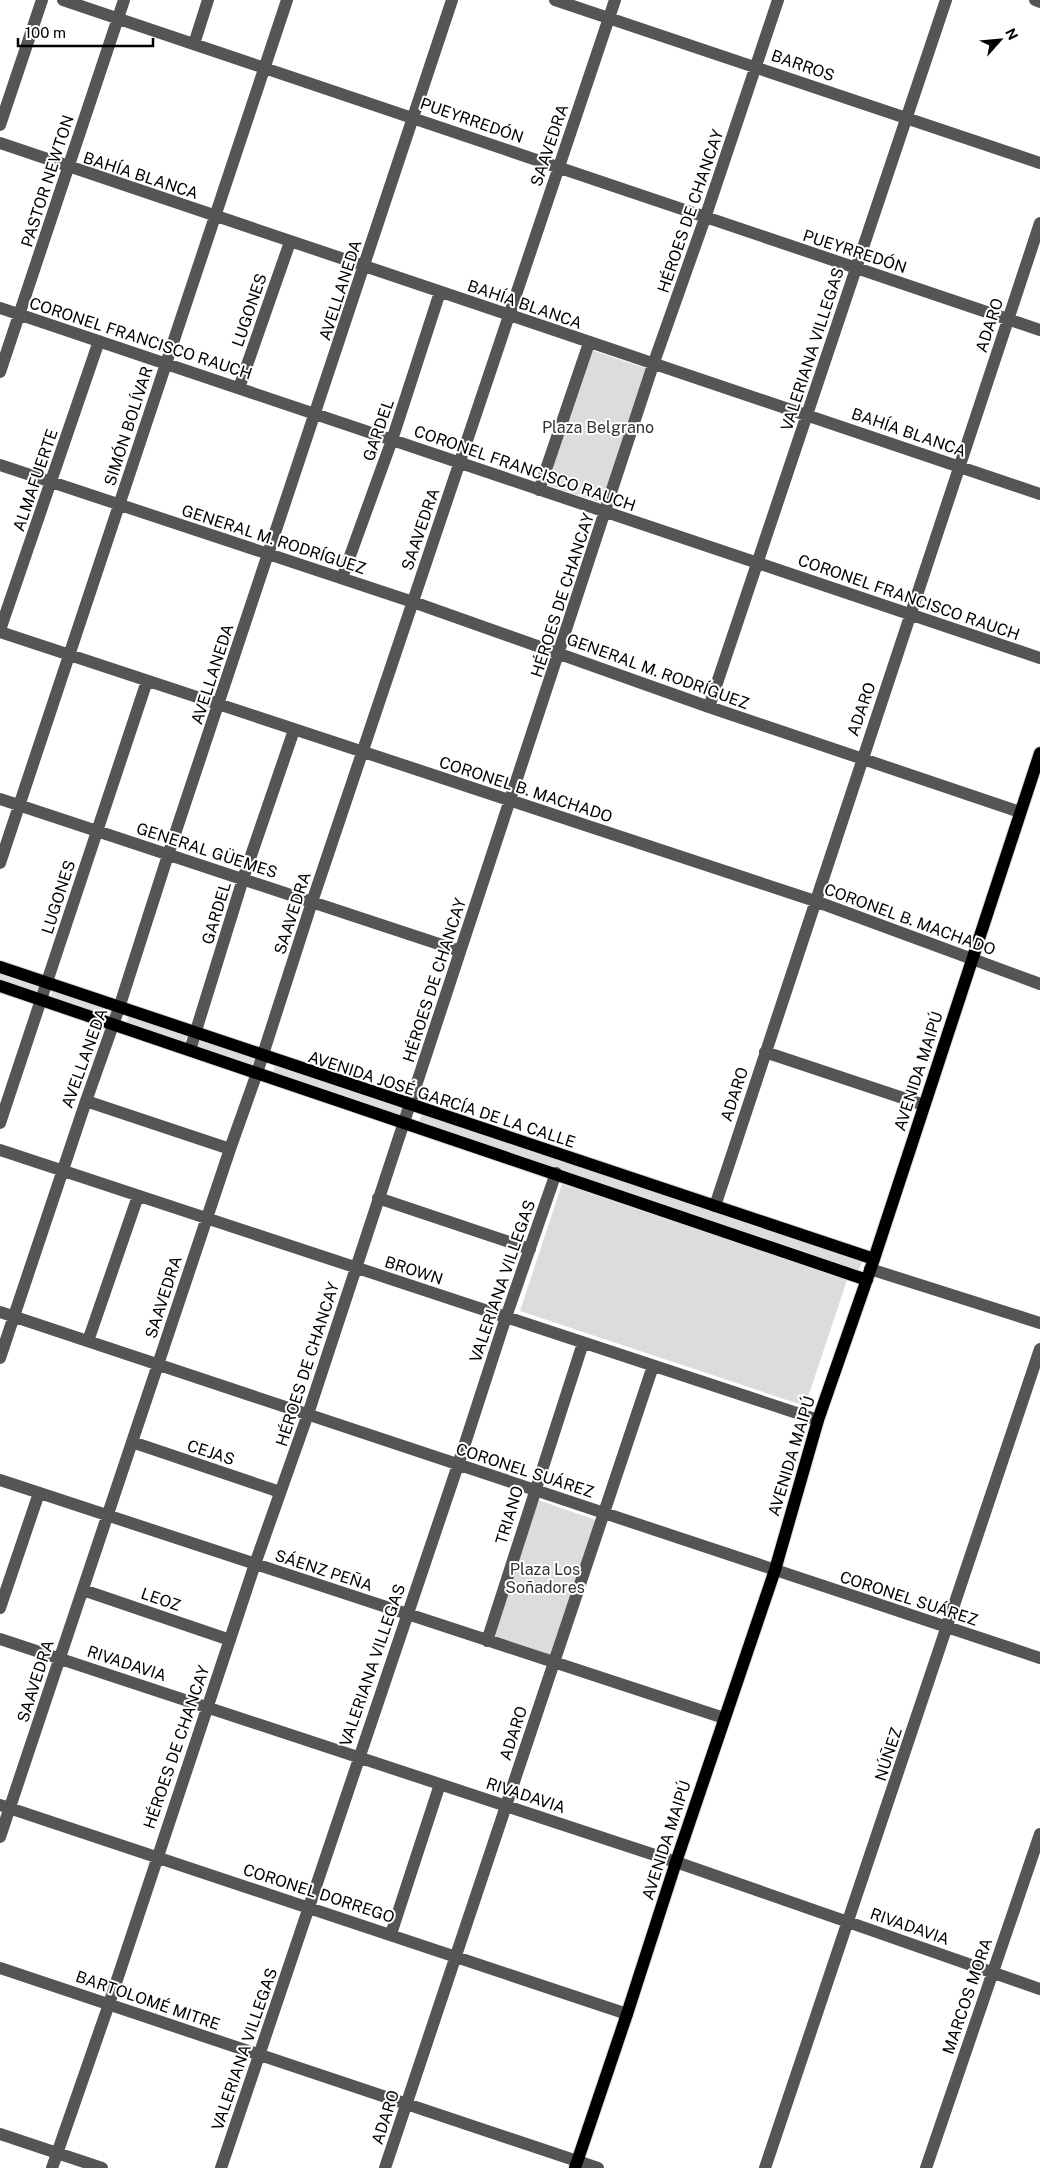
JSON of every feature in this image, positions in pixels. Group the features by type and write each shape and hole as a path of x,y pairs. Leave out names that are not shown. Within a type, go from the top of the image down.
{"main road":[{"name":"AVENIDA MAIPÚ","path":"576,2165 775,1570 818,1420 870,1269 1040,753"},
{"name":"AVENIDA JOSÉ GARCÍA DE LA CALLE","path":"0,968 715,1206 870,1269"},
{"name":"AVENIDA JOSÉ GARCÍA DE LA CALLE","path":"0,986 556,1173 870,1269"}],"street":[{"path":"0,124 42,0"},
{"name":"PUEYRREDÓN","path":"64,0 117,20 414,117 558,168 1040,330"},
{"name":"PASTOR NEWTON","path":"0,372 124,0"},
{"path":"194,44 208,0"},
{"name":"SIMÓN BOLÍVAR","path":"0,863 287,0"},
{"name":"AVELLANEDA","path":"0,1358 62,1171 114,1024 168,855 452,0"},
{"name":"BARROS","path":"555,0 1040,163"},
{"name":"SAAVEDRA","path":"0,1837 5,1807 60,1658 614,0"},
{"name":"HÉROES DE CHANCAY","path":"52,2168 255,1564 308,1414 560,653 653,365 705,218 778,0"},
{"name":"VALERIANA VILLEGAS","path":"709,707 946,0"},
{"path":"1035,0 1040,2"},
{"name":"BAHÍA BLANCA","path":"0,143 68,168 653,365 808,414 1040,494"},
{"name":"ADARO","path":"715,1206 814,901 1040,223"},
{"name":"LUGONES","path":"239,388 290,242"},
{"name":"GARDEL","path":"342,578 392,440 440,292"},
{"name":"CORONEL FRANCISCO RAUCH","path":"0,308 911,613 1040,658"},
{"name":"ALMAFUERTE","path":"0,631 99,341"},
{"path":"539,490 589,342"},
{"name":"GENERAL M. RODRÍGUEZ","path":"0,465 413,602 709,707 1020,812"},
{"name":"CORONEL B. MACHADO","path":"0,631 814,901 1040,984"},
{"name":"LUGONES","path":"0,1123 147,681"},
{"name":"GARDEL","path":"190,1050 243,880 294,730"},
{"name":"GENERAL GÜEMES","path":"0,799 460,951"},
{"path":"765,1052 924,1105"},
{"path":"86,1101 230,1149"},
{"name":"BROWN","path":"0,1150 818,1420"},
{"name":"VALERIANA VILLEGAS","path":"221,2168 556,1173"},
{"path":"88,1341 138,1196"},
{"path":"378,1198 530,1249"},
{"name":"AVENIDA JOSÉ GARCÍA DE LA CALLE","path":"870,1269 1040,1323"},
{"name":"CORONEL SUÁREZ","path":"0,1312 1040,1658"},
{"name":"TRIANO","path":"487,1641 534,1490 583,1343"},
{"name":"NÚÑEZ","path":"765,2168 948,1628 1040,1349"},
{"name":"ADARO","path":"385,2168 653,1366"},
{"name":"CEJAS","path":"132,1442 280,1492"},
{"name":"SÁENZ PEÑA","path":"0,1480 724,1718"},
{"path":"0,1608 40,1493"},
{"name":"LEOZ","path":"82,1590 230,1640"},
{"name":"RIVADAVIA","path":"0,1639 676,1862 1040,1989"},
{"path":"391,1934 440,1784"},
{"name":"CORONEL DORREGO","path":"5,1807 627,2014"},
{"name":"MARCOS MORA","path":"926,2168 991,1972 1040,1834"},
{"name":"BARTOLOMÉ MITRE","path":"0,1968 406,2104 576,2165 598,2168"},
{"path":"0,2134 102,2168"}],"green space":[{"name":"Plaza Belgrano","path":"591,350 648,369 604,504 547,485"},
{"path":"0,972 39,985 37,993 0,981"},
{"path":"53,990 111,1010 109,1018 50,999"},
{"path":"129,1015 187,1035 185,1043 126,1023"},
{"path":"199,1040 257,1059 255,1067 196,1048"},
{"path":"275,1066 404,1108 401,1116 272,1074"},
{"path":"422,1114 862,1262 859,1270 419,1122"},
{"path":"562,1184 847,1280 805,1406 520,1311"},
{"name":"Plaza Los Soñadores","path":"538,1500 596,1520 551,1656 494,1637"}]}
